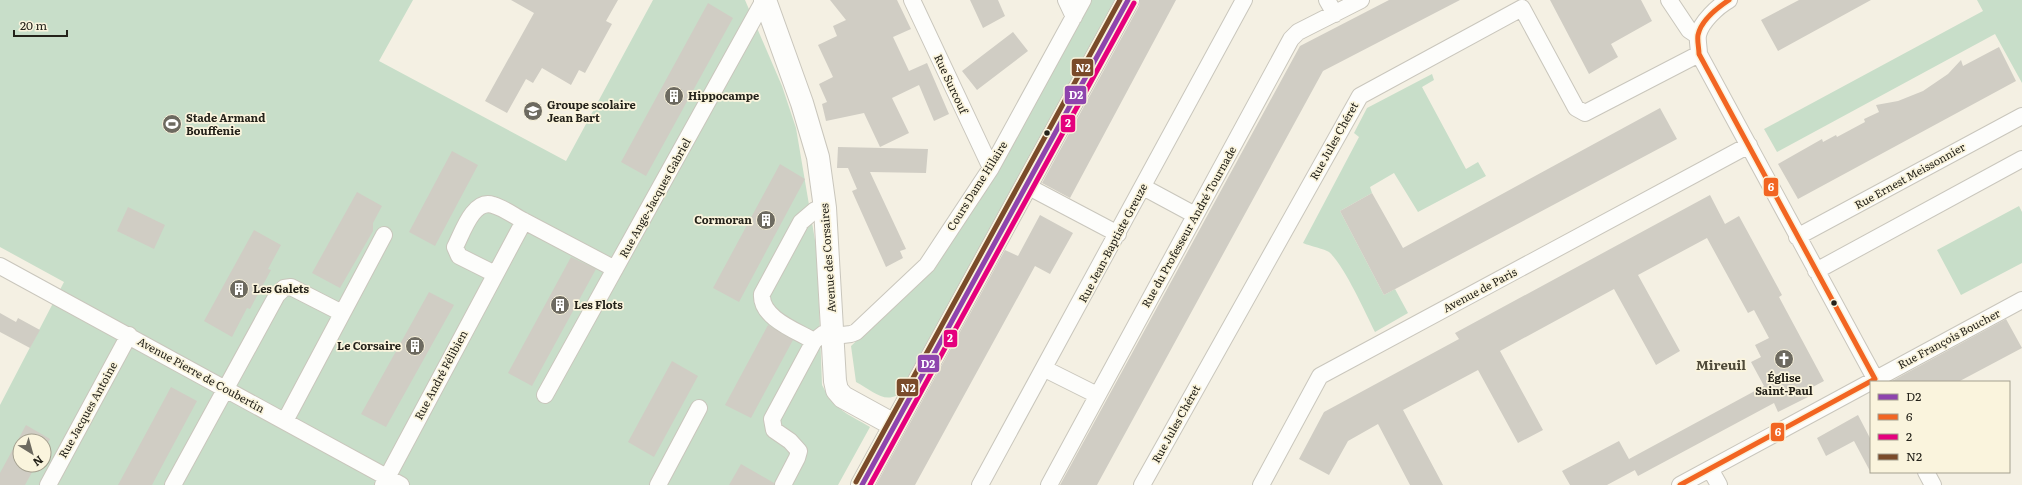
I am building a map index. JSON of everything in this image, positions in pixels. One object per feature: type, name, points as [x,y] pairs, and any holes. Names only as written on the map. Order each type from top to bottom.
[{"type":"street","name":"Avenue des Corsaires","points":[[765,0],[802,103],[818,156],[825,208],[827,336],[837,390],[843,397],[894,425]]},
{"type":"street","name":"Rue Ange-Jacques Gabriel","points":[[545,395],[765,0]]},
{"type":"street","name":"Rue Surcouf","points":[[912,0],[991,168]]},
{"type":"street","points":[[1066,0],[1074,17]]},
{"type":"street","name":"Cours Dame Hilaire","points":[[827,336],[851,334],[856,332],[920,274],[991,168],[1083,0]]},
{"type":"street","points":[[862,485],[1128,0]]},
{"type":"street","name":"Rue Jean-Baptiste Greuze","points":[[980,485],[1045,369],[1244,0]]},
{"type":"street","name":"Rue du Professeur André Tournade","points":[[1049,485],[1291,39],[1331,7],[1361,0]]},
{"type":"street","points":[[1669,0],[1689,30],[1698,36]]},
{"type":"street","points":[[1729,0],[1711,15],[1702,26],[1698,36],[1699,54],[1876,381]]},
{"type":"street","name":"Rue Jules Chéret","points":[[1142,485],[1360,96],[1520,4],[1576,108],[1585,113],[1699,54]]},
{"type":"street","name":"Rue Ernest Meissonnier","points":[[1797,237],[2022,116]]},
{"type":"street","name":"Avenue de Paris","points":[[1261,485],[1320,376],[1749,146]]},
{"type":"street","points":[[1816,271],[2022,159]]},
{"type":"street","points":[[1027,186],[1118,234]]},
{"type":"street","points":[[1143,187],[1195,215]]},
{"type":"street","points":[[495,274],[459,256],[455,248],[474,210],[481,205],[492,204],[616,269]]},
{"type":"street","points":[[783,485],[799,451],[795,445],[774,430],[772,419],[827,336],[770,315],[761,301],[762,294],[801,222],[808,214],[815,210],[825,208]]},
{"type":"street","name":"Rue André Félibien","points":[[385,481],[524,221]]},
{"type":"street","points":[[285,421],[384,236]]},
{"type":"street","name":"Avenue Pierre de Coubertin","points":[[0,266],[226,388],[285,421],[385,481],[401,485]]},
{"type":"street","points":[[173,485],[277,295],[284,288],[292,287],[342,313]]},
{"type":"street","name":"Rue François Boucher","points":[[1876,381],[2022,300]]},
{"type":"street","name":"Rue Jacques Antoine","points":[[48,485],[129,335]]},
{"type":"street","points":[[1045,369],[1098,395]]},
{"type":"street","name":"Rue François Boucher","points":[[1680,485],[1870,384]]},
{"type":"street","points":[[658,485],[699,408]]},
{"type":"street","points":[[1710,469],[1719,485]]},
{"type":"street","points":[[1927,473],[1933,485]]},
{"type":"green space","points":[[0,0],[413,0],[379,61],[566,161],[653,0],[745,0],[782,86],[796,128],[817,252],[822,385],[837,406],[870,427],[838,485],[0,485],[0,405],[64,282],[0,247]]},
{"type":"green space","points":[[1089,0],[1115,0],[905,388],[893,397],[887,398],[875,394],[856,382],[851,346],[930,272],[979,202]]},
{"type":"green space","points":[[1977,0],[2022,0],[2022,83],[1995,34],[1777,152],[1764,129],[1983,11]]},
{"type":"green space","points":[[1432,74],[1434,80],[1422,87],[1466,169],[1478,162],[1486,176],[1418,212],[1394,173],[1370,187],[1372,193],[1340,211],[1384,295],[1395,289],[1408,313],[1375,332],[1354,289],[1335,258],[1327,251],[1303,243],[1359,137],[1354,133],[1367,108]]},
{"type":"green space","points":[[2019,206],[2022,212],[2022,263],[1961,295],[1937,250]]},
{"type":"building","points":[[511,0],[618,0],[606,21],[612,24],[585,73],[579,70],[571,85],[542,68],[533,83],[526,79],[507,113],[485,101],[534,13]]},
{"type":"building","points":[[830,0],[897,0],[911,29],[893,37],[909,71],[927,63],[949,114],[934,121],[919,85],[892,98],[909,133],[880,147],[864,113],[826,121],[822,104],[827,102],[819,84],[833,77],[818,45],[837,36],[833,26],[846,20]]},
{"type":"building","points":[[970,0],[998,0],[1005,16],[983,28]]},
{"type":"building","points":[[1140,0],[1176,0],[1070,198],[1042,183],[1139,6]]},
{"type":"building","points":[[1389,0],[1460,0],[1323,71],[1097,485],[1060,485],[1300,46]]},
{"type":"building","points":[[1550,0],[1641,0],[1652,21],[1611,44],[1618,57],[1589,74]]},
{"type":"building","points":[[1799,0],[1871,0],[1778,51],[1761,20]]},
{"type":"building","name":"Hippocampe","points":[[708,3],[733,18],[646,176],[621,162]]},
{"type":"building","points":[[1013,32],[1028,51],[977,90],[962,71]]},
{"type":"building","points":[[1999,47],[2016,81],[1798,199],[1778,164],[1822,139],[1823,142],[1836,135],[1837,137],[1865,122],[1864,119],[1879,112],[1876,105],[1898,101],[1923,91],[1948,74],[1961,60],[1963,66]]},
{"type":"building","points":[[1660,108],[1677,139],[1384,295],[1340,211],[1372,193],[1403,248]]},
{"type":"building","points":[[838,147],[928,149],[926,173],[870,172],[906,249],[900,251],[903,258],[886,267],[852,191],[857,189],[848,168],[837,168]]},
{"type":"building","points":[[452,151],[478,165],[435,246],[409,232]]},
{"type":"building","name":"Cormoran","points":[[780,164],[805,179],[739,302],[713,288]]},
{"type":"building","points":[[357,192],[382,206],[373,223],[373,231],[340,288],[312,273]]},
{"type":"building","points":[[1710,195],[1725,224],[1739,216],[1782,295],[1779,297],[1824,381],[1807,390],[1810,396],[1778,412],[1774,403],[1638,476],[1629,459],[1764,386],[1751,362],[1761,357],[1755,345],[1769,338],[1754,310],[1748,313],[1707,238],[1638,275],[1680,351],[1656,365],[1614,289],[1500,351],[1543,430],[1518,443],[1478,370],[1403,410],[1443,485],[1410,485],[1378,424],[1348,441],[1329,475],[1299,459],[1324,412],[1459,339],[1455,333]]},
{"type":"building","points":[[128,207],[165,225],[154,249],[117,231]]},
{"type":"building","points":[[1040,215],[1073,233],[1050,274],[1035,266],[915,485],[876,485],[1005,250],[1018,256]]},
{"type":"building","name":"Les Galets","points":[[254,230],[281,245],[268,269],[271,270],[250,309],[247,308],[232,337],[204,321]]},
{"type":"building","name":"Les Flots","points":[[571,257],[596,269],[532,386],[508,373]]},
{"type":"building","name":"Le Corsaire","points":[[429,292],[454,305],[386,427],[361,414]]},
{"type":"building","points":[[0,313],[16,322],[18,318],[40,330],[30,348],[0,332]]},
{"type":"building","points":[[2006,319],[2022,348],[1960,381],[1892,381]]},
{"type":"building","points":[[768,325],[793,340],[751,418],[725,405]]},
{"type":"building","points":[[672,361],[698,376],[654,457],[628,442]]},
{"type":"building","points":[[171,387],[197,401],[152,485],[118,485]]},
{"type":"building","points":[[1858,415],[1870,438],[1870,471],[1854,441],[1826,456],[1817,438]]},
{"type":"building","points":[[26,425],[40,433],[22,433]]},
{"type":"building","points":[[1619,441],[1635,470],[1607,485],[1570,485],[1562,471]]},
{"type":"building","points":[[12,451],[12,473],[32,473],[25,485],[0,485],[0,473]]},
{"type":"building","points":[[741,464],[774,483],[774,485],[729,485]]},
{"type":"transit line","name":"N2","points":[[856,482],[1120,0]]},
{"type":"transit line","name":"D2","points":[[862,485],[1128,0]]},
{"type":"transit line","name":"6","points":[[1729,0],[1702,24],[1698,35],[1699,54],[1875,379]]},
{"type":"transit line","name":"2","points":[[870,485],[1134,3]]},
{"type":"transit line","name":"6","points":[[1871,381],[1875,379]]},
{"type":"transit line","name":"6","points":[[1680,485],[1870,382]]},
{"type":"place","name":"Hippocampe","points":[[674,96]]},
{"type":"place","name":"Groupe scolaire Jean Bart","points":[[533,111]]},
{"type":"place","name":"Stade Armand Bouffenie","points":[[172,124]]},
{"type":"place","name":"Cormoran","points":[[766,220]]},
{"type":"place","name":"Les Galets","points":[[239,289]]},
{"type":"place","name":"Les Flots","points":[[560,305]]},
{"type":"place","name":"Le Corsaire","points":[[415,346]]},
{"type":"place","name":"Église Saint-Paul","points":[[1784,359]]},
{"type":"district","name":"Mireuil","points":[[1721,365]]}]
